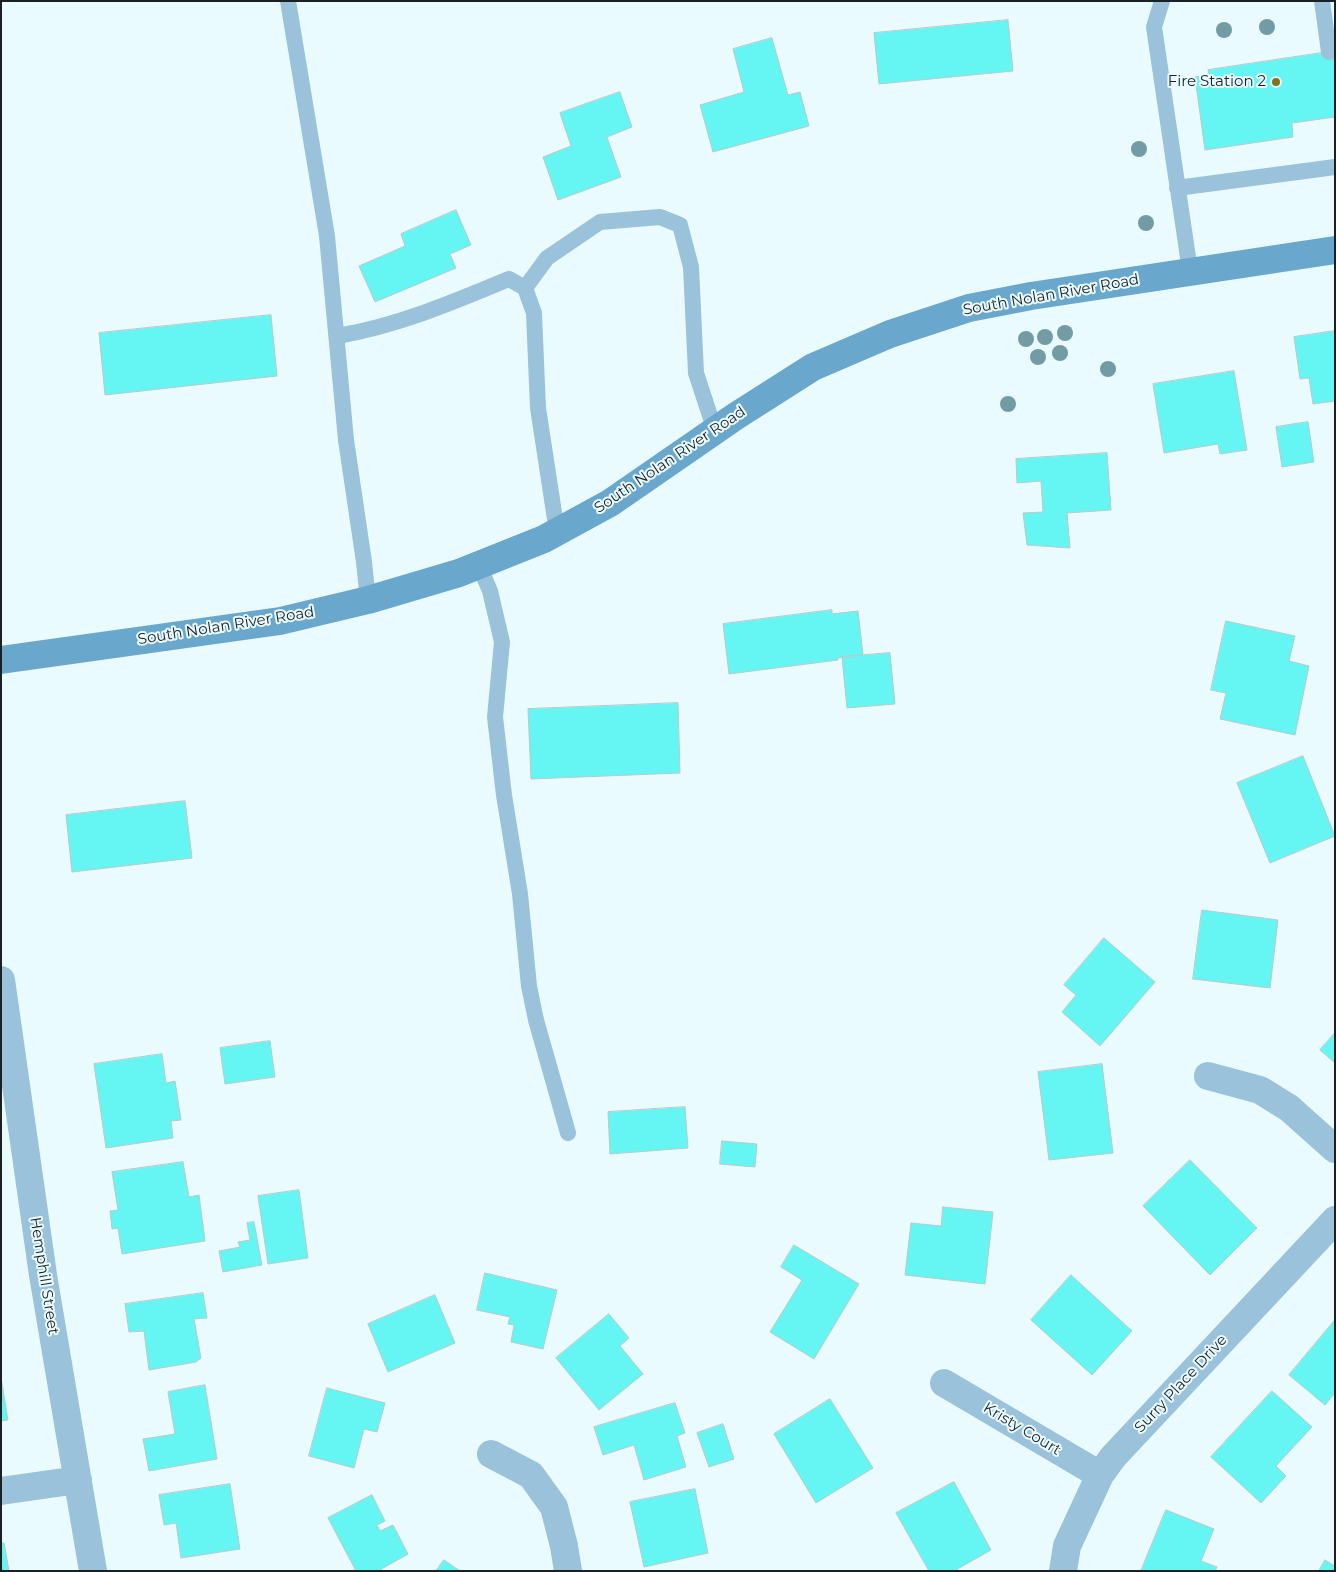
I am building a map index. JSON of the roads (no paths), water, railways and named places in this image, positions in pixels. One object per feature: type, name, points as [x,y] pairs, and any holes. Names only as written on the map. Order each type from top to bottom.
[{"type":"main road","name":"South Nolan River Road","points":[[1,660],[280,621],[368,600],[460,573],[544,539],[610,503],[744,410],[812,367],[890,334],[969,308],[1031,296],[1335,250]]},
{"type":"street","name":"Hemphill Street","points":[[1,980],[43,1275],[94,1571]]},
{"type":"street","points":[[1208,1076],[1260,1090],[1289,1108],[1335,1149]]},
{"type":"street","name":"Surry Place Drive","points":[[1063,1571],[1067,1546],[1100,1475],[1119,1450],[1335,1220]]},
{"type":"street","name":"Kristy Court","points":[[944,1382],[1100,1475]]},
{"type":"street","points":[[491,1454],[531,1475],[554,1506],[568,1571]]},
{"type":"street","points":[[1,1491],[78,1480]]},
{"type":"lane","points":[[288,1],[327,236],[346,440],[368,600]]},
{"type":"lane","points":[[1162,1],[1154,27],[1190,272]]},
{"type":"lane","points":[[1322,1],[1329,52]]},
{"type":"lane","points":[[1177,188],[1335,167]]},
{"type":"lane","points":[[526,288],[547,258],[600,222],[660,217],[680,225],[690,267],[696,373],[715,430]]},
{"type":"lane","points":[[337,336],[372,329],[457,300],[510,279],[526,288],[534,314],[538,408],[557,532]]},
{"type":"lane","points":[[479,565],[490,591],[502,642],[495,717],[504,795],[520,894],[530,986],[536,1020],[568,1133]]},
{"type":"place","name":"Fire Station 2","points":[[1276,82]]}]
